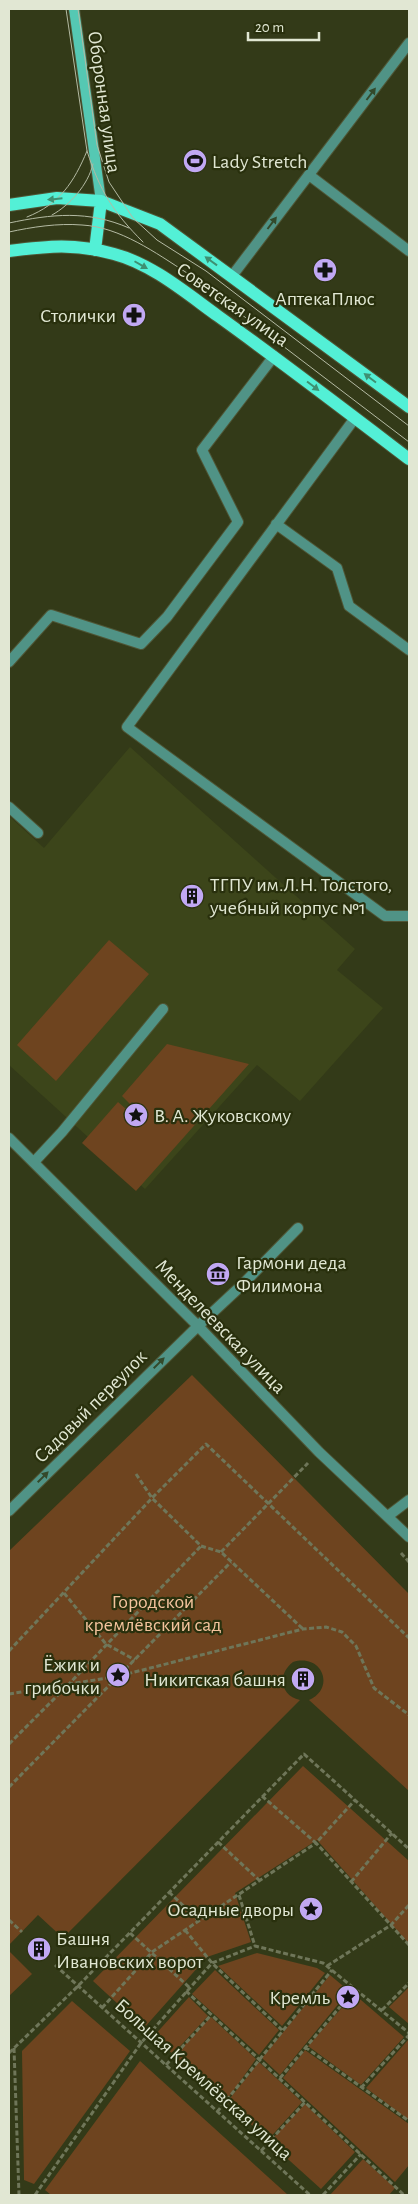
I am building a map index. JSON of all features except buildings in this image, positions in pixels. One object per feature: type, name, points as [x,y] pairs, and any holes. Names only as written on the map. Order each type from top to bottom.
[{"type":"main road","name":"Оборонная улица","points":[[74,9],[101,201]]},
{"type":"main road","name":"Советская улица","points":[[9,205],[57,198],[101,201],[160,224],[409,407]]},
{"type":"main road","points":[[95,250],[101,201]]},
{"type":"main road","name":"Советская улица","points":[[9,251],[54,245],[95,250],[132,260],[169,281],[274,356],[409,459]]},
{"type":"street","points":[[232,276],[409,43]]},
{"type":"street","points":[[309,175],[409,251]]},
{"type":"street","points":[[9,662],[51,615],[141,644],[167,617],[238,522],[202,450],[274,356]]},
{"type":"street","points":[[354,418],[127,728],[385,916],[409,916]]},
{"type":"street","points":[[276,524],[337,568],[349,606],[409,650]]},
{"type":"street","points":[[9,807],[38,833]]},
{"type":"street","points":[[34,1162],[62,1132],[163,1009]]},
{"type":"street","name":"Менделеевская улица","points":[[9,1138],[198,1326],[319,1452],[409,1537]]},
{"type":"street","name":"Садовый переулок","points":[[9,1511],[184,1338],[242,1286],[298,1228]]},
{"type":"street","points":[[388,1516],[409,1500]]},
{"type":"path","points":[[9,1651],[152,1498],[206,1444],[269,1502],[409,1638]]},
{"type":"path","points":[[221,1552],[310,1462]]},
{"type":"path","points":[[136,1474],[152,1498],[202,1546],[221,1552],[303,1629]]},
{"type":"path","points":[[9,1744],[202,1546]]},
{"type":"path","points":[[9,1787],[230,1562]]},
{"type":"path","points":[[64,1593],[106,1644],[135,1660]]},
{"type":"path","points":[[9,1694],[120,1676],[303,1629],[326,1627],[342,1632],[356,1646],[374,1688],[409,1714]]},
{"type":"path","points":[[9,2053],[78,1986],[304,1754],[409,1849]]},
{"type":"path","points":[[262,1796],[316,1844],[409,1945]]},
{"type":"path","points":[[102,2008],[152,1952],[316,1844],[355,1800]]},
{"type":"path","points":[[352,1882],[392,1833]]},
{"type":"path","points":[[218,1842],[260,1881]]},
{"type":"path","points":[[169,1892],[199,1921]]},
{"type":"path","points":[[239,1894],[255,1946]]},
{"type":"path","points":[[328,1966],[391,1925],[409,1906]]},
{"type":"path","points":[[9,1920],[22,1932]]},
{"type":"path","points":[[185,1930],[212,1963],[282,2030]]},
{"type":"path","points":[[130,1933],[190,1988]]},
{"type":"path","points":[[35,2195],[141,2043],[186,1991],[212,1963],[255,1946],[323,1963],[409,2034],[361,2088]]},
{"type":"path","name":"Большая Кремлёвская улица","points":[[55,1964],[310,2195]]},
{"type":"path","points":[[217,2112],[332,1970]]},
{"type":"path","points":[[382,2010],[409,1983]]},
{"type":"path","points":[[280,2078],[355,1988]]},
{"type":"path","points":[[186,1991],[260,2058],[404,2195]]},
{"type":"path","points":[[166,2065],[211,2015]]},
{"type":"path","points":[[14,2047],[19,2195]]},
{"type":"path","points":[[305,2047],[409,2121]]},
{"type":"path","points":[[261,2151],[305,2102]]},
{"type":"path","points":[[323,2195],[360,2154]]},
{"type":"shaded area","points":[[130,747],[355,949],[337,970],[383,1008],[300,1101],[257,1065],[145,1189],[9,1065],[9,816],[44,848]]},
{"type":"green space","points":[[109,940],[149,974],[56,1081],[17,1045]]},
{"type":"green space","points":[[167,1044],[249,1064],[136,1191],[82,1143],[118,1102],[126,1109],[123,1114],[136,1125],[146,1114],[132,1102],[130,1104],[122,1096]]},
{"type":"green space","name":"Городской кремлёвский сад","points":[[192,1375],[409,1594],[409,1791],[309,1700],[317,1695],[322,1688],[322,1673],[318,1667],[312,1662],[293,1662],[285,1672],[283,1684],[288,1694],[300,1700],[63,1938],[38,1915],[9,1945],[9,1551]]},
{"type":"green space","points":[[303,1766],[409,1861],[409,1944],[317,1840],[235,1893],[251,1942],[207,1957],[144,2028],[93,1981]]},
{"type":"green space","points":[[9,1951],[32,1974],[9,1996]]},
{"type":"green space","points":[[257,1953],[317,1968],[325,1973],[282,2026],[218,1966]]},
{"type":"green space","points":[[215,1970],[279,2030],[259,2055],[192,1994]]},
{"type":"green space","points":[[330,1975],[349,1991],[280,2075],[262,2058]]},
{"type":"green space","points":[[409,1987],[409,2024],[389,2007]]},
{"type":"green space","points":[[354,1994],[404,2037],[361,2085],[308,2046]]},
{"type":"green space","points":[[189,1997],[208,2016],[173,2054],[153,2037]]},
{"type":"green space","points":[[72,2001],[130,2051],[34,2184],[24,2180],[22,2051]]},
{"type":"green space","points":[[211,2017],[256,2059],[226,2101],[174,2056]]},
{"type":"green space","points":[[409,2041],[409,2120],[366,2088]]},
{"type":"green space","points":[[305,2050],[409,2124],[409,2165],[395,2182],[283,2078]]},
{"type":"green space","points":[[140,2061],[288,2195],[51,2195],[45,2190]]},
{"type":"green space","points":[[259,2062],[302,2102],[268,2140],[227,2102]]},
{"type":"green space","points":[[305,2104],[355,2152],[321,2189],[269,2142]]},
{"type":"green space","points":[[363,2159],[395,2188],[389,2195],[330,2195]]},
{"type":"tram line","points":[[66,9],[87,151],[97,178],[109,200],[123,221],[143,242]]},
{"type":"tram line","points":[[78,9],[97,145],[109,182],[133,218],[157,240],[206,271],[409,426]]},
{"type":"tram line","points":[[27,217],[48,206],[65,191],[77,173],[87,151]]},
{"type":"tram line","points":[[52,215],[72,200],[83,187],[93,164]]},
{"type":"tram line","points":[[9,223],[40,217],[70,215],[99,218],[129,228]]},
{"type":"tram line","points":[[9,232],[45,226],[82,225],[110,231],[137,242],[187,273],[409,442]]},
{"type":"place","name":"Lady Stretch","points":[[195,161]]},
{"type":"place","name":"АптекаПлюс","points":[[325,270]]},
{"type":"place","name":"Столички","points":[[134,315]]},
{"type":"place","name":"ТГПУ им.Л.Н. Толстого, учебный корпус №1","points":[[192,896]]},
{"type":"place","name":"В. А. Жуковскому","points":[[136,1115]]},
{"type":"place","name":"Гармони деда Филимона","points":[[218,1274]]},
{"type":"place","name":"Ёжик и грибочки","points":[[118,1675]]},
{"type":"place","name":"Никитская башня","points":[[303,1679]]},
{"type":"place","name":"Осадные дворы","points":[[311,1909]]},
{"type":"place","name":"Башня Ивановских ворот","points":[[39,1949]]},
{"type":"place","name":"Кремль","points":[[348,1997]]}]
